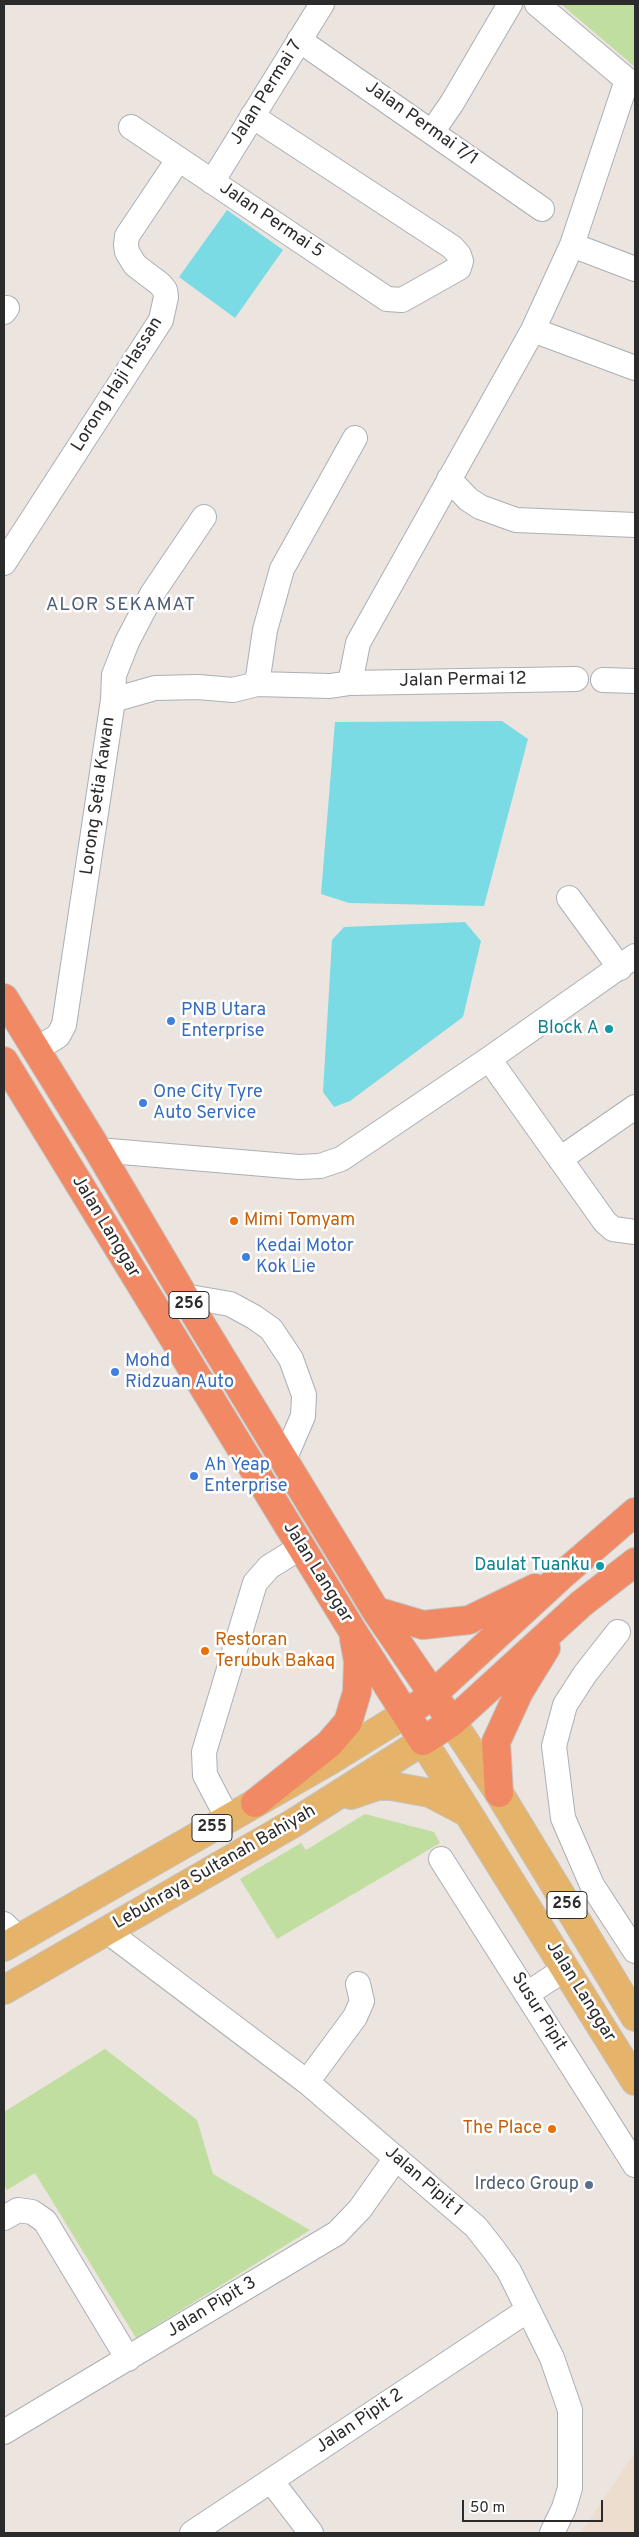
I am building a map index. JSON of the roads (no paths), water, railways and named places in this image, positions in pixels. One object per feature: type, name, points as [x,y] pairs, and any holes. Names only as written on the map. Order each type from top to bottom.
[{"type":"highway","name":"Jalan Langgar","points":[[4,998],[98,1150],[184,1296],[376,1611],[452,1722]]},
{"type":"highway","name":"Jalan Langgar","points":[[4,1061],[352,1630],[423,1741]]},
{"type":"highway","points":[[432,1695],[561,1576],[635,1512]]},
{"type":"highway","points":[[452,1722],[581,1604],[635,1562]]},
{"type":"highway","points":[[376,1611],[423,1625],[469,1620],[561,1576]]},
{"type":"highway","points":[[499,1793],[496,1742],[519,1692],[546,1648],[581,1604]]},
{"type":"highway","points":[[255,1803],[330,1744],[348,1722],[357,1692],[358,1669],[352,1630]]},
{"type":"highway","name":"255","points":[[405,1714],[432,1695]]},
{"type":"highway","name":"255","points":[[423,1741],[452,1722]]},
{"type":"main road","name":"Lebuhraya Sultanah Bahiyah","points":[[8,1936],[228,1819],[405,1714]]},
{"type":"main road","name":"Jalan Langgar","points":[[452,1722],[499,1793],[635,2017]]},
{"type":"main road","name":"Lebuhraya Sultanah Bahiyah","points":[[4,1990],[292,1824],[423,1741]]},
{"type":"main road","name":"Jalan Langgar","points":[[423,1741],[635,2081]]},
{"type":"main road","points":[[292,1824],[362,1790],[377,1786],[430,1793],[470,1814]]},
{"type":"main road","points":[[4,1971],[8,1936],[50,1945],[98,1936]]},
{"type":"street","name":"Jalan Permai 7","points":[[212,182],[322,4]]},
{"type":"street","points":[[432,132],[510,4]]},
{"type":"street","points":[[350,683],[358,642],[532,330],[572,245],[631,83],[537,4]]},
{"type":"street","name":"Jalan Permai 7/1","points":[[299,40],[542,209]]},
{"type":"street","name":"Jalan Permai 5","points":[[131,127],[386,299],[402,300],[459,268],[461,261],[459,255],[452,247],[252,116]]},
{"type":"street","name":"Lorong Haji Hassan","points":[[4,563],[161,320],[166,298],[164,290],[130,260],[127,252],[127,236],[178,160]]},
{"type":"street","points":[[572,245],[635,269]]},
{"type":"street","points":[[532,330],[635,368]]},
{"type":"street","points":[[257,684],[265,630],[282,569],[355,438]]},
{"type":"street","points":[[449,479],[468,499],[480,507],[516,520],[635,524]]},
{"type":"street","points":[[113,700],[114,675],[126,642],[152,594],[204,518]]},
{"type":"street","name":"Jalan Permai 12","points":[[257,684],[330,686],[350,683],[576,679]]},
{"type":"street","points":[[603,680],[635,681]]},
{"type":"street","name":"Lorong Setia Kawan","points":[[35,1050],[58,1036],[64,1025],[113,700],[155,688],[198,687],[233,690],[257,684]]},
{"type":"street","points":[[98,1150],[299,1167],[320,1166],[341,1159],[489,1060],[628,962],[569,898]]},
{"type":"street","points":[[489,1060],[604,1222],[613,1229],[635,1232]]},
{"type":"street","points":[[560,1158],[635,1107]]},
{"type":"street","points":[[184,1296],[230,1304],[254,1317],[271,1329],[291,1359],[304,1395],[303,1416],[284,1460]]},
{"type":"street","points":[[228,1819],[205,1775],[204,1752],[255,1583],[269,1568],[301,1547]]},
{"type":"street","points":[[618,1632],[585,1674],[565,1705],[554,1746],[563,1818],[592,1885],[635,1951]]},
{"type":"street","name":"Susur Pipit","points":[[440,1860],[635,2165]]},
{"type":"street","name":"Jalan Pipit 1","points":[[98,1936],[307,2082],[476,2226],[509,2271],[552,2358],[570,2410],[570,2488],[564,2508],[552,2533]]},
{"type":"street","points":[[527,1994],[566,1969]]},
{"type":"street","points":[[307,2082],[355,2018],[362,2001],[358,1984]]},
{"type":"street","name":"Jalan Pipit 3","points":[[4,2432],[336,2233],[360,2209],[396,2158]]},
{"type":"street","points":[[4,2218],[18,2210],[32,2212],[46,2221],[128,2359]]},
{"type":"street","name":"Jalan Pipit 2","points":[[192,2533],[272,2482],[528,2310]]},
{"type":"street","points":[[272,2482],[311,2533]]},
{"type":"water","points":[[227,210],[283,250],[235,318],[179,277]]},
{"type":"water","points":[[502,721],[528,739],[484,906],[349,903],[321,894],[335,722]]},
{"type":"water","points":[[465,922],[481,941],[463,1017],[350,1101],[334,1107],[323,1092],[332,940],[344,927]]},
{"type":"place","name":"PNB Utara Enterprise","points":[[171,1021]]},
{"type":"place","name":"Block A","points":[[609,1029]]},
{"type":"place","name":"One City Tyre Auto Service","points":[[143,1103]]},
{"type":"place","name":"Mimi Tomyam","points":[[234,1221]]},
{"type":"place","name":"Kedai Motor Kok Lie","points":[[246,1257]]},
{"type":"place","name":"Mohd Ridzuan Auto","points":[[115,1372]]},
{"type":"place","name":"Ah Yeap Enterprise","points":[[194,1476]]},
{"type":"place","name":"Daulat Tuanku","points":[[600,1566]]},
{"type":"place","name":"Restoran Terubuk Bakaq","points":[[205,1651]]},
{"type":"place","name":"The Place","points":[[552,2129]]},
{"type":"place","name":"Irdeco Group","points":[[589,2185]]},
{"type":"district","name":"ALOR SEKAMAT","points":[[121,606]]}]
